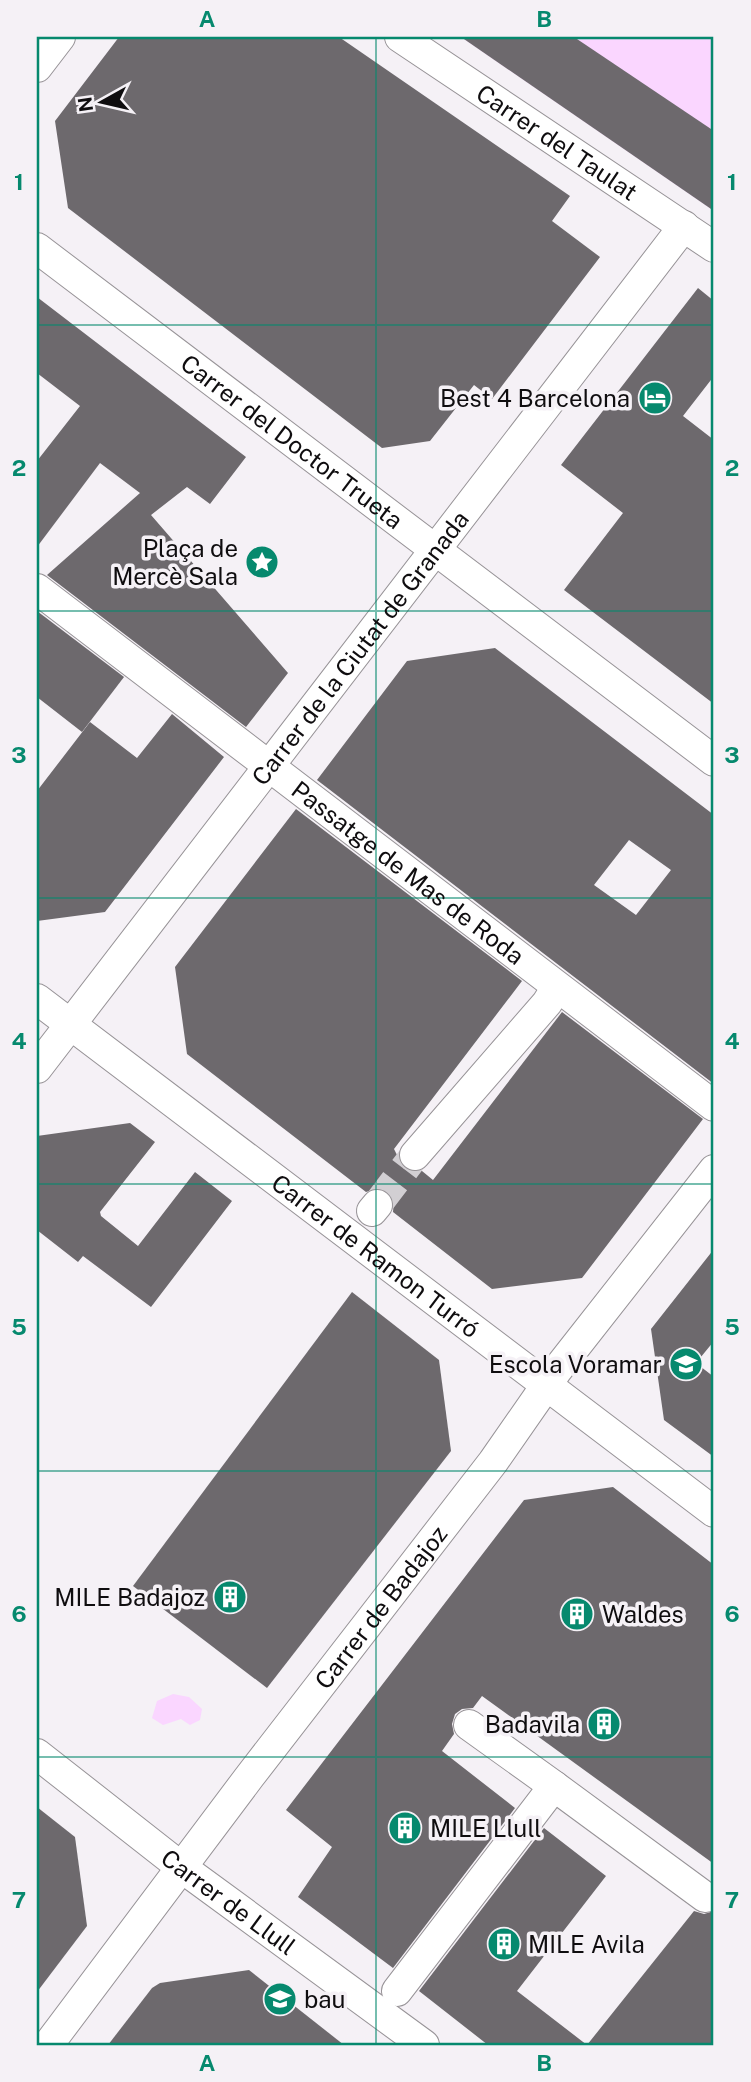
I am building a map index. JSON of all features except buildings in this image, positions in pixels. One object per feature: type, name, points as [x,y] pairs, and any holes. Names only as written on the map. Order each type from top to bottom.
[{"type":"street","points":[[37,67],[60,37]]},
{"type":"street","name":"Carrer del Taulat","points":[[400,37],[714,247]]},
{"type":"street","name":"Carrer de la Ciutat de Granada","points":[[37,1068],[684,226]]},
{"type":"street","name":"Carrer del Doctor Trueta","points":[[37,248],[714,761]]},
{"type":"street","name":"Passatge de Mas de Roda","points":[[37,589],[714,1106]]},
{"type":"street","points":[[415,1155],[547,1003],[557,987]]},
{"type":"street","name":"Carrer de Ramon Turró","points":[[37,999],[549,1384],[714,1512]]},
{"type":"street","name":"Carrer de Badajoz","points":[[48,2045],[714,1170]]},
{"type":"street","points":[[470,1725],[705,1897]]},
{"type":"street","name":"Carrer de Llull","points":[[37,1754],[181,1867],[425,2045]]},
{"type":"street","points":[[397,1991],[554,1786]]},
{"type":"shaded area","points":[[461,37],[714,37],[714,211]]},
{"type":"shaded area","points":[[173,1694],[189,1697],[202,1709],[200,1720],[190,1725],[181,1719],[163,1725],[152,1718],[157,1701]]},
{"type":"tunnel","points":[[377,1205],[415,1155]]},
{"type":"place","name":"Best 4 Barcelona","points":[[655,398]]},
{"type":"place","name":"Plaça de Mercè Sala","points":[[262,562]]},
{"type":"place","name":"Escola Voramar","points":[[686,1364]]},
{"type":"place","name":"MILE Badajoz","points":[[230,1597]]},
{"type":"place","name":"Waldes","points":[[577,1614]]},
{"type":"place","name":"Badavila","points":[[604,1724]]},
{"type":"place","name":"MILE Llull","points":[[405,1828]]},
{"type":"place","name":"MILE Avila","points":[[504,1944]]},
{"type":"place","name":"bau","points":[[280,1999]]}]
